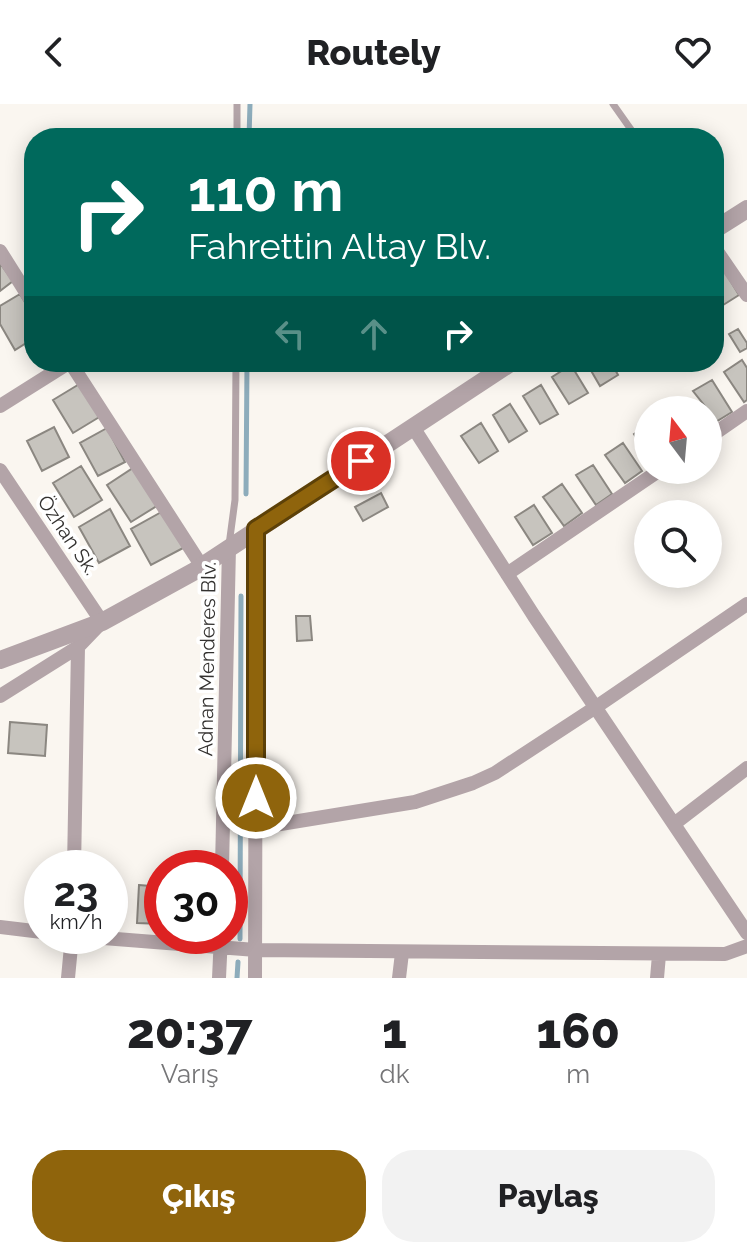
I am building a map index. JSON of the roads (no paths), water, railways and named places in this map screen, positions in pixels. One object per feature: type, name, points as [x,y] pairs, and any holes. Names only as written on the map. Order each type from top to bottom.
[{"type":"street","points":[[724,224],[747,209]]},
{"type":"street","points":[[0,251],[24,289]]},
{"type":"street","points":[[724,262],[747,295]]},
{"type":"street","points":[[0,406],[54,372]]},
{"type":"street","points":[[76,372],[201,565]]},
{"type":"street","points":[[0,660],[102,622],[201,565],[497,372]]},
{"type":"street","points":[[722,428],[747,411]]},
{"type":"street","points":[[413,427],[507,574],[747,933]]},
{"type":"street","name":"Özhan Sk.","points":[[0,470],[102,622]]},
{"type":"street","points":[[507,574],[639,484]]},
{"type":"street","points":[[255,978],[256,529]]},
{"type":"street","name":"Adnan Menderes Blv.","points":[[222,850],[229,547]]},
{"type":"street","points":[[256,828],[415,802],[451,792],[495,773],[747,604]]},
{"type":"street","points":[[0,696],[78,647],[102,622]]},
{"type":"street","points":[[74,850],[78,647]]},
{"type":"street","points":[[674,824],[747,768]]},
{"type":"street","points":[[0,927],[24,930]]},
{"type":"street","points":[[248,948],[659,955],[725,954],[747,946]]},
{"type":"street","points":[[399,978],[402,953]]},
{"type":"street","points":[[68,978],[72,954]]},
{"type":"street","points":[[219,978],[220,954]]},
{"type":"street","points":[[657,978],[659,955]]},
{"type":"lane","points":[[237,104],[237,128]]},
{"type":"lane","points":[[613,104],[630,128]]},
{"type":"lane","points":[[229,547],[235,500],[236,372]]},
{"type":"waterway","points":[[249,128],[250,104]]},
{"type":"waterway","points":[[246,494],[247,372]]},
{"type":"waterway","points":[[240,850],[241,596]]},
{"type":"waterway","points":[[237,978],[238,962]]}]
